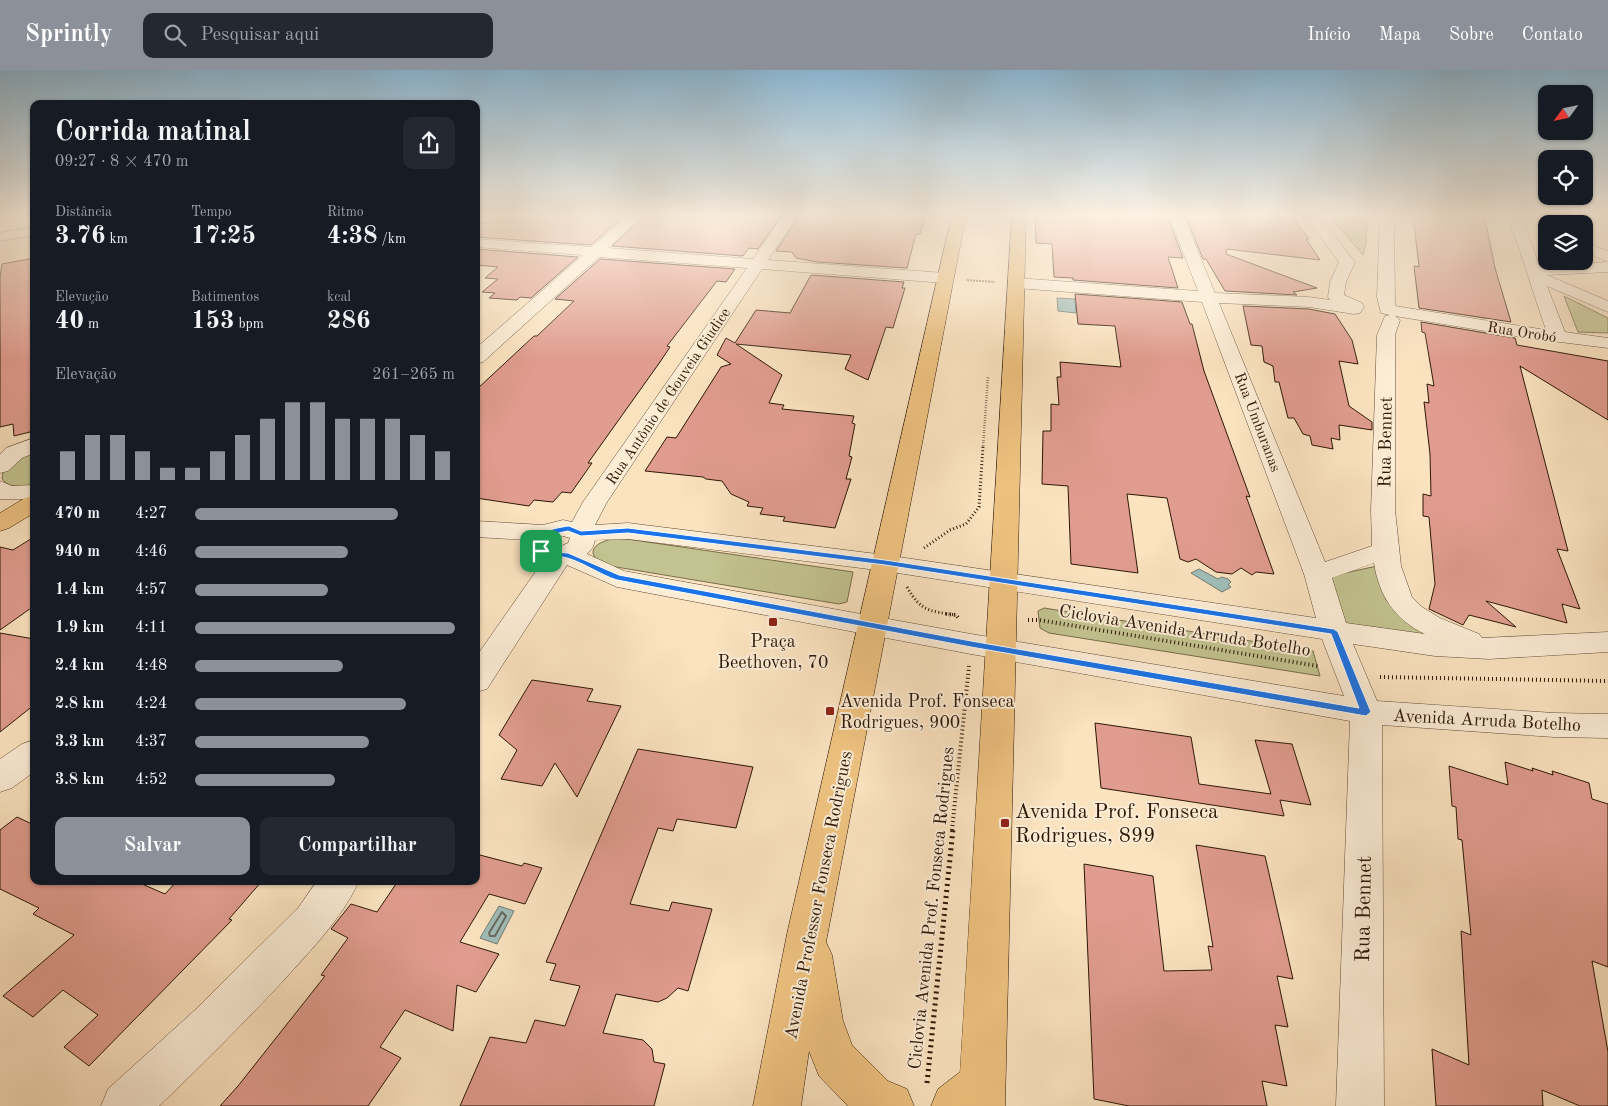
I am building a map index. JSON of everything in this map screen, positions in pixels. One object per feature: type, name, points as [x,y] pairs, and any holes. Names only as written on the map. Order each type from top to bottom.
[{"type":"main road","name":"Avenida Professor Fonseca Rodrigues","points":[[777,1106],[807,934],[948,263]]},
{"type":"main road","points":[[807,934],[821,1021],[835,1060],[872,1097],[947,1098],[992,639],[1003,581],[1017,263]]},
{"type":"main road","points":[[0,523],[30,505]]},
{"type":"street","points":[[480,354],[583,263]]},
{"type":"street","points":[[748,263],[945,278]]},
{"type":"street","name":"Rua Umburanas","points":[[1196,263],[1317,574],[1334,632],[1366,712]]},
{"type":"street","points":[[1357,263],[1338,282],[1337,299],[1344,304],[1376,313]]},
{"type":"street","points":[[1360,263],[1387,266]]},
{"type":"street","points":[[1531,263],[1558,337]]},
{"type":"street","name":"Rua Antônio de Gouveia Giudice","points":[[480,675],[543,583],[560,542],[595,502],[757,264]]},
{"type":"street","name":"Rua Bennet","points":[[1387,266],[1376,313],[1385,550],[1389,574],[1399,600],[1413,614],[1452,635],[1489,649]]},
{"type":"street","points":[[1534,274],[1608,267]]},
{"type":"street","points":[[1534,274],[1608,307]]},
{"type":"street","name":"Rua Orobó","points":[[1016,283],[1301,302],[1376,313],[1435,318],[1558,337],[1608,342]]},
{"type":"street","points":[[1301,302],[1338,292]]},
{"type":"street","points":[[2,492],[30,492]]},
{"type":"street","points":[[482,530],[560,542],[628,530],[885,563],[1435,646],[1489,649],[1608,642]]},
{"type":"street","name":"Avenida Arruda Botelho","points":[[560,542],[617,578],[872,625],[992,639],[1366,712],[1554,725],[1608,726]]},
{"type":"street","points":[[1317,574],[1385,550]]},
{"type":"street","name":"Rua Bennet","points":[[1360,1106],[1366,712]]},
{"type":"street","points":[[0,778],[30,756]]},
{"type":"street","points":[[125,1106],[211,1026],[306,928],[337,885]]},
{"type":"path","points":[[945,278],[1016,283]]},
{"type":"path","name":"Ciclovia Avenida Prof. Fonseca Rodrigues","points":[[947,1098],[992,639],[966,626],[956,616],[928,612],[914,603],[906,586],[912,567],[925,547],[950,530],[966,524],[979,507],[988,370]]},
{"type":"path","name":"Ciclovia Avenida Arruda Botelho","points":[[992,639],[1039,620],[1318,666],[1352,677],[1608,681]]},
{"type":"green space","points":[[1564,296],[1608,318],[1608,333],[1578,332]]},
{"type":"green space","points":[[30,452],[30,485],[12,486],[2,479],[3,472]]},
{"type":"green space","points":[[620,538],[853,572],[847,602],[839,604],[604,565],[593,555],[593,550],[600,543]]},
{"type":"green space","points":[[1377,566],[1386,600],[1406,617],[1453,644],[1346,625],[1322,578]]},
{"type":"green space","points":[[1044,608],[1313,651],[1320,676],[1049,633],[1040,628],[1038,611]]},
{"type":"water","points":[[1057,298],[1075,299],[1076,313],[1058,311]]},
{"type":"water","points":[[1199,569],[1218,579],[1222,577],[1228,579],[1231,582],[1228,585],[1231,587],[1222,592],[1191,573]]},
{"type":"water","points":[[499,906],[514,911],[497,944],[480,938]]},
{"type":"building","points":[[30,263],[30,432],[14,436],[13,424],[0,427],[0,277],[2,264]]},
{"type":"building","points":[[480,263],[571,263],[531,298],[520,297],[517,300],[489,298],[495,293],[482,292],[498,279],[485,278],[498,267],[480,265]]},
{"type":"building","points":[[595,263],[659,263],[735,269],[726,282],[717,281],[667,346],[670,347],[588,463],[592,463],[571,493],[562,492],[553,502],[534,500],[529,506],[480,499],[480,386],[574,301],[555,299]]},
{"type":"building","points":[[837,263],[908,263],[907,268]]},
{"type":"building","points":[[1053,263],[1170,263],[1178,288],[1073,280],[1073,278],[1054,277]]},
{"type":"building","points":[[1209,263],[1251,263],[1317,288],[1293,292],[1297,295],[1225,291]]},
{"type":"building","points":[[1419,263],[1494,263],[1511,322],[1419,308],[1414,266],[1419,267]]},
{"type":"building","points":[[811,275],[904,282],[902,288],[905,288],[893,328],[886,327],[868,380],[845,369],[851,355],[736,344],[782,375],[769,403],[784,405],[782,409],[854,416],[852,423],[855,424],[849,456],[852,457],[846,479],[851,479],[835,528],[783,521],[785,517],[760,514],[763,508],[747,506],[749,502],[731,494],[722,481],[703,477],[645,471],[667,437],[676,438],[721,367],[731,364],[717,355],[726,338],[735,343],[756,310],[790,313]]},
{"type":"building","points":[[1075,294],[1182,302],[1190,324],[1192,324],[1204,371],[1250,497],[1246,496],[1274,574],[1256,572],[1252,575],[1241,568],[1232,574],[1216,572],[1196,559],[1188,562],[1180,559],[1167,498],[1127,494],[1138,573],[1071,564],[1068,486],[1042,484],[1043,431],[1051,431],[1051,404],[1059,405],[1057,377],[1061,377],[1060,362],[1121,367],[1115,326],[1078,324]]},
{"type":"building","points":[[1243,306],[1309,309],[1335,314],[1352,340],[1358,364],[1339,361],[1349,406],[1372,422],[1372,430],[1339,425],[1340,440],[1331,438],[1333,449],[1312,445],[1310,436],[1303,434],[1294,418],[1288,418],[1279,382],[1275,382],[1273,366],[1264,362],[1262,346],[1251,345]]},
{"type":"building","points":[[1421,322],[1515,338],[1517,345],[1608,361],[1608,420],[1520,366],[1568,551],[1557,549],[1580,609],[1562,604],[1567,623],[1486,601],[1516,627],[1469,615],[1463,625],[1429,609],[1435,584],[1429,517],[1423,516],[1423,494],[1431,496],[1430,454],[1424,402],[1429,403],[1427,384],[1434,386],[1425,333],[1422,332]]},
{"type":"building","points":[[30,539],[30,609],[0,630],[0,547],[13,550]]},
{"type":"building","points":[[0,633],[30,638],[30,708],[0,732]]},
{"type":"building","points":[[532,680],[593,689],[587,701],[621,706],[577,797],[555,763],[542,786],[501,779],[517,750],[499,735]]},
{"type":"building","points":[[1095,723],[1191,737],[1199,784],[1271,794],[1255,740],[1292,744],[1311,805],[1280,800],[1284,816],[1101,788]]},
{"type":"building","points":[[638,749],[753,767],[736,828],[677,819],[673,831],[658,828],[630,904],[669,911],[672,902],[712,909],[688,991],[678,988],[667,998],[658,1002],[616,994],[603,1033],[643,1040],[652,1049],[654,1062],[665,1064],[654,1106],[460,1106],[490,1037],[526,1043],[535,1020],[565,1026],[580,986],[550,980],[556,964],[546,962]]},
{"type":"building","points":[[1505,762],[1553,775],[1552,771],[1589,783],[1592,799],[1608,804],[1608,967],[1592,961],[1608,1052],[1608,1106],[1580,1106],[1542,1090],[1543,1106],[1436,1106],[1432,1049],[1469,1065],[1461,931],[1471,935],[1462,840],[1458,839],[1456,807],[1452,806],[1449,766],[1508,785]]},
{"type":"building","points":[[17,817],[30,823],[30,885],[144,885],[165,894],[173,885],[259,885],[229,919],[232,920],[89,1066],[64,1047],[98,1015],[63,990],[33,1017],[3,996],[74,935],[33,914],[39,908],[0,889],[0,830]]},
{"type":"building","points":[[1196,845],[1265,856],[1293,979],[1277,976],[1288,1027],[1275,1025],[1287,1086],[1262,1081],[1267,1106],[1129,1106],[1094,1099],[1084,864],[1153,876],[1164,971],[1212,970],[1208,946],[1213,947]]},
{"type":"building","points":[[480,855],[522,866],[524,863],[542,868],[525,904],[489,894],[460,942],[499,954],[476,992],[457,985],[453,1031],[405,1010],[380,1047],[401,1058],[368,1106],[220,1106],[325,976],[321,975],[348,938],[331,929],[351,904],[377,912],[395,885],[480,885]]},
{"type":"place","name":"Praça Beethoven, 70","points":[[773,622]]},
{"type":"place","name":"Avenida Prof. Fonseca Rodrigues, 900","points":[[830,711]]},
{"type":"place","name":"Avenida Prof. Fonseca Rodrigues, 899","points":[[1005,823]]},
{"type":"route","points":[[563,528],[581,533],[628,530],[885,563],[1334,632],[1366,712],[971,644],[617,578],[565,554],[554,556],[541,551],[538,541],[546,533],[554,530],[563,528]]}]
